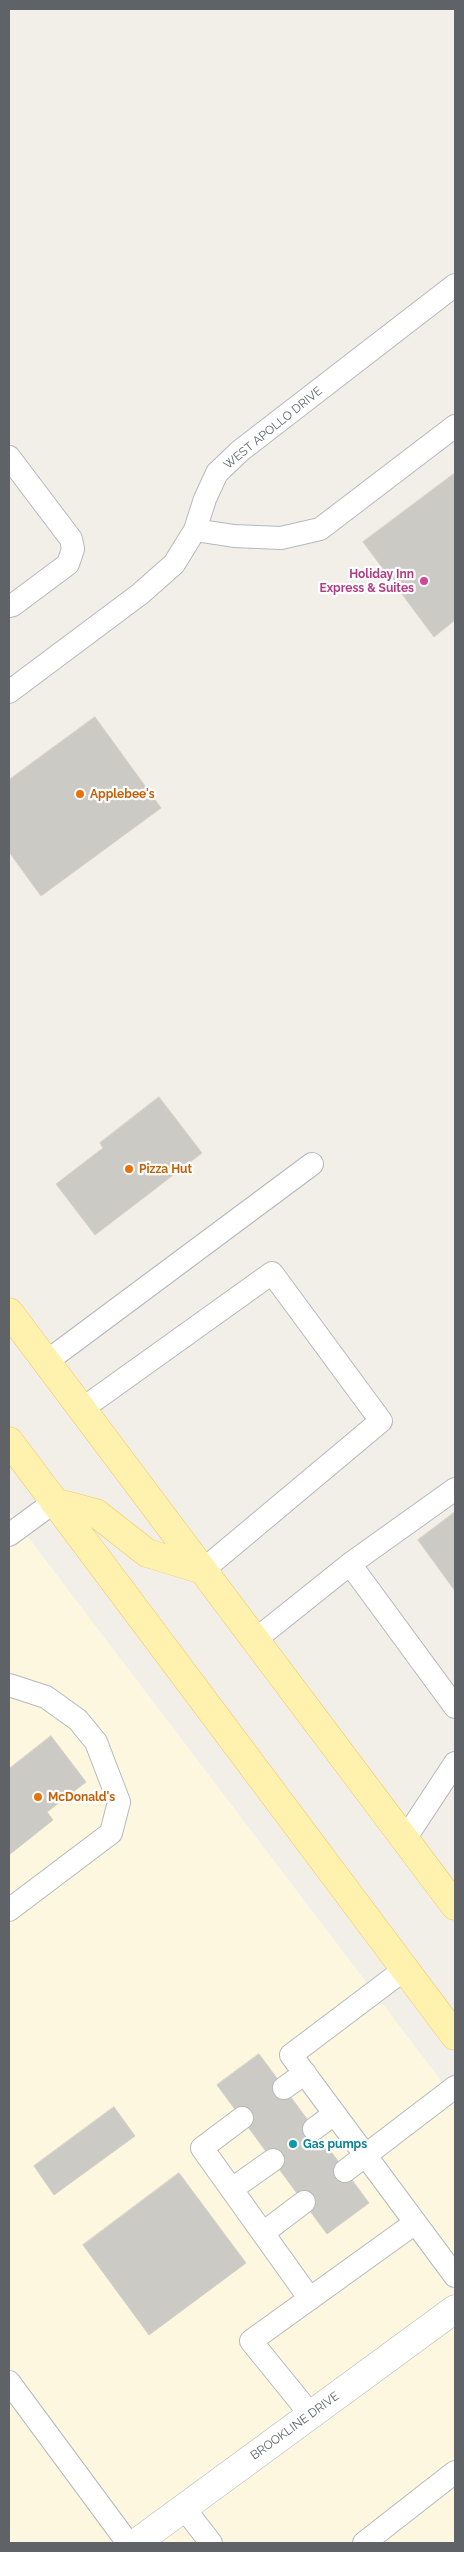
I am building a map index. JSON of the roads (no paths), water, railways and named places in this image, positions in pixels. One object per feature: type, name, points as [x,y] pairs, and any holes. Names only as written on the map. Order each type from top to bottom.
[{"type":"main road","points":[[9,1312],[455,1906]]},
{"type":"main road","points":[[9,1441],[455,2036]]},
{"type":"main road","points":[[54,1502],[96,1513],[148,1553],[203,1570]]},
{"type":"street","name":"BROOKLINE DRIVE","points":[[136,2543],[455,2309]]},
{"type":"lane","name":"WEST APOLLO DRIVE","points":[[9,692],[140,594],[174,564],[195,530],[204,499],[217,473],[240,451],[455,285]]},
{"type":"lane","points":[[195,530],[234,536],[281,538],[320,529],[455,426]]},
{"type":"lane","points":[[9,457],[71,539],[73,550],[68,564],[13,605],[9,606]]},
{"type":"lane","points":[[46,1362],[312,1164]]},
{"type":"lane","points":[[82,1409],[272,1274],[381,1421],[203,1570]]},
{"type":"lane","points":[[255,1640],[350,1564],[455,1489]]},
{"type":"lane","points":[[9,1535],[54,1502]]},
{"type":"lane","points":[[350,1564],[455,1707]]},
{"type":"lane","points":[[9,1685],[46,1697],[78,1720],[96,1742],[119,1802],[111,1833],[9,1910]]},
{"type":"lane","points":[[405,1839],[455,1763]]},
{"type":"lane","points":[[406,1969],[290,2054],[455,2276]]},
{"type":"lane","points":[[284,2088],[305,2074]]},
{"type":"lane","points":[[345,2171],[455,2087]]},
{"type":"lane","points":[[314,2129],[334,2114]]},
{"type":"lane","points":[[242,2118],[202,2148],[310,2299]]},
{"type":"lane","points":[[232,2189],[272,2160]]},
{"type":"lane","points":[[263,2232],[304,2202]]},
{"type":"lane","points":[[311,2415],[251,2341],[415,2223]]},
{"type":"lane","points":[[9,2382],[128,2543]]},
{"type":"lane","points":[[364,2543],[455,2472]]},
{"type":"lane","points":[[184,2508],[211,2543]]},
{"type":"place","name":"Holiday Inn Express & Suites","points":[[424,581]]},
{"type":"place","name":"Applebee's","points":[[80,794]]},
{"type":"place","name":"Pizza Hut","points":[[129,1169]]},
{"type":"place","name":"McDonald's","points":[[38,1797]]},
{"type":"place","name":"Gas pumps","points":[[293,2144]]}]
